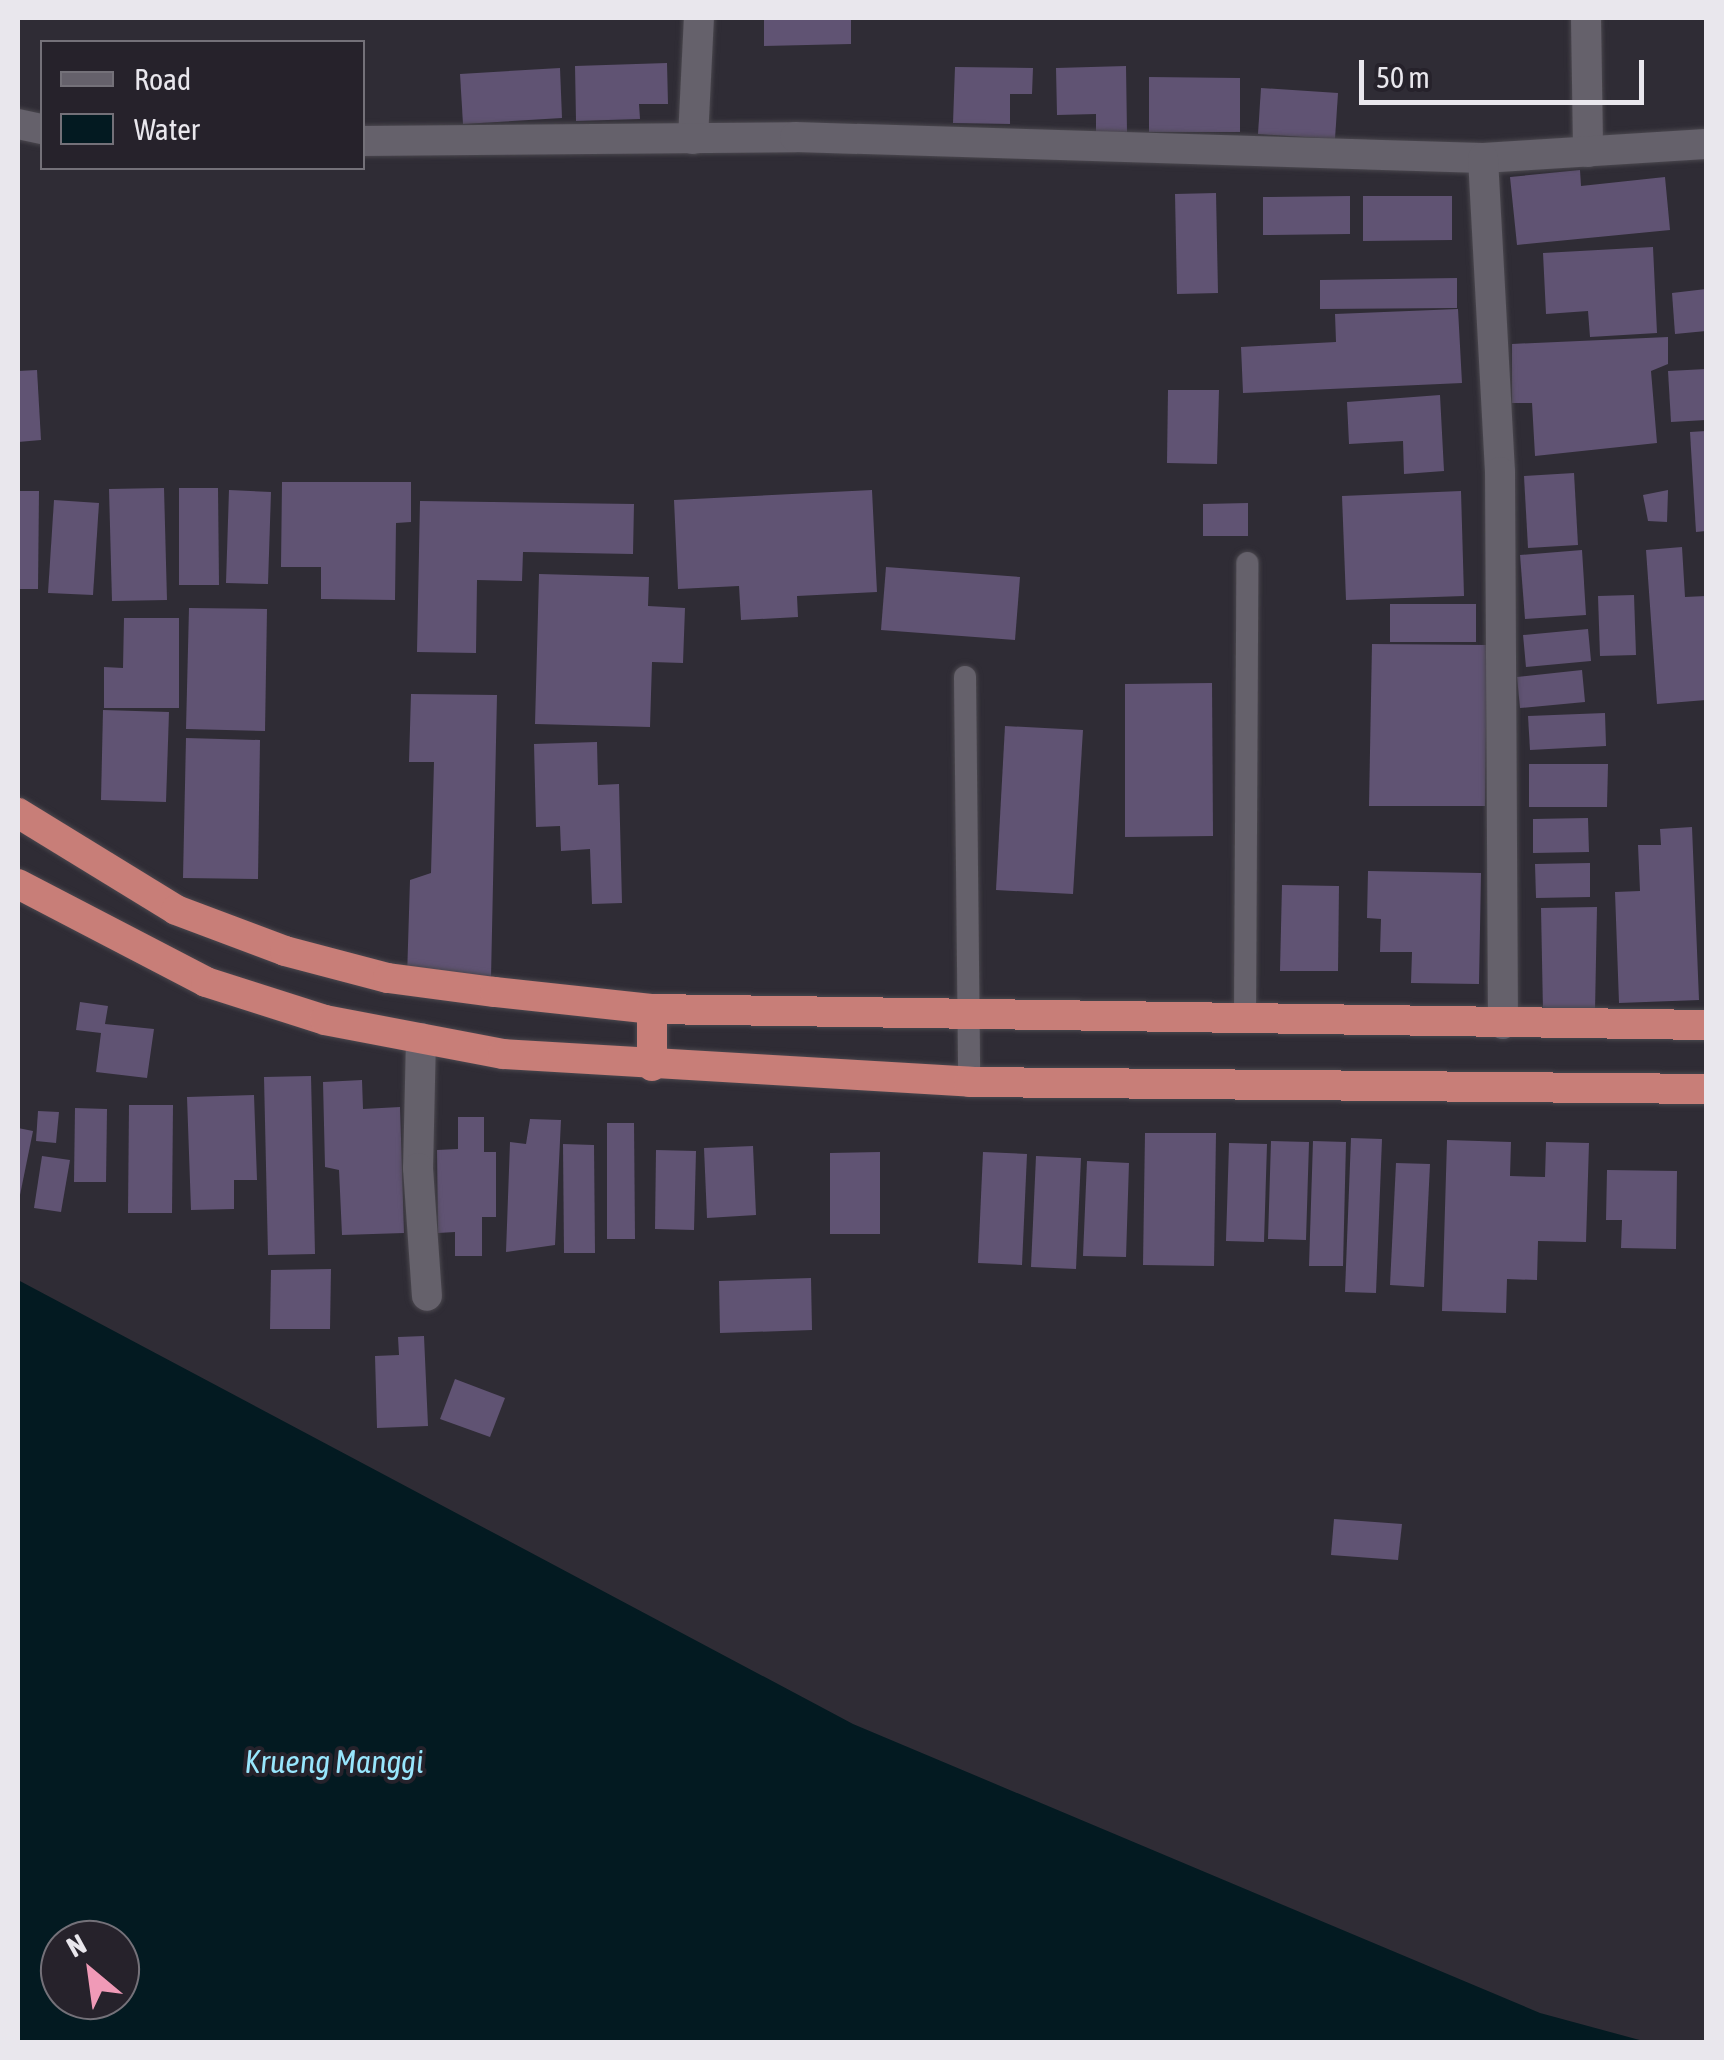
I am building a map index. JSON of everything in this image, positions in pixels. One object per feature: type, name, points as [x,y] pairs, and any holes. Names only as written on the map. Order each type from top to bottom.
[{"type":"highway","points":[[18,813],[176,910],[284,951],[388,978],[652,1009],[972,1017],[1706,1025]]},
{"type":"highway","points":[[18,884],[206,982],[325,1020],[503,1054],[652,1066],[969,1082],[1706,1090]]},
{"type":"highway","points":[[652,1009],[652,1066]]},
{"type":"street","points":[[693,139],[699,18]]},
{"type":"street","points":[[1586,18],[1588,152]]},
{"type":"street","points":[[365,140],[693,139],[1483,158],[1706,144]]},
{"type":"street","points":[[1483,158],[1500,472],[1503,1024]]},
{"type":"street","points":[[421,1038],[418,1168],[427,1296]]},
{"type":"lane","points":[[1245,1020],[1247,563]]},
{"type":"lane","points":[[966,677],[972,1017],[969,1082]]},
{"type":"water","name":"Krueng Manggi","points":[[18,1280],[853,1724],[1540,2013],[1647,2042],[18,2042]]},
{"type":"building","points":[[764,18],[851,18],[851,44],[764,46]]},
{"type":"building","points":[[667,63],[668,104],[639,104],[640,119],[576,121],[575,66]]},
{"type":"building","points":[[1126,66],[1127,132],[1096,133],[1096,114],[1057,115],[1056,68]]},
{"type":"building","points":[[955,67],[1033,68],[1032,94],[1010,94],[1010,124],[953,123]]},
{"type":"building","points":[[560,68],[562,118],[463,124],[460,74]]},
{"type":"building","points":[[1149,77],[1240,78],[1240,132],[1149,132]]},
{"type":"building","points":[[1261,88],[1338,93],[1335,139],[1258,134]]},
{"type":"building","points":[[1580,170],[1581,186],[1665,177],[1670,230],[1517,245],[1510,177]]},
{"type":"building","points":[[1216,193],[1218,293],[1177,294],[1175,194]]},
{"type":"building","points":[[1350,196],[1350,234],[1263,235],[1263,197]]},
{"type":"building","points":[[1363,196],[1452,196],[1452,240],[1363,241]]},
{"type":"building","points":[[1653,247],[1657,333],[1590,337],[1588,311],[1546,314],[1543,253]]},
{"type":"building","points":[[1457,278],[1457,308],[1320,309],[1320,280]]},
{"type":"building","points":[[1706,289],[1706,331],[1675,334],[1672,293]]},
{"type":"building","points":[[1458,309],[1462,383],[1243,393],[1241,347],[1336,342],[1335,314]]},
{"type":"building","points":[[1668,337],[1668,364],[1651,371],[1657,443],[1535,456],[1532,403],[1512,403],[1512,344]]},
{"type":"building","points":[[1706,369],[1706,420],[1671,422],[1668,371]]},
{"type":"building","points":[[37,370],[41,440],[18,442],[18,371]]},
{"type":"building","points":[[1168,390],[1219,390],[1217,464],[1167,463]]},
{"type":"building","points":[[1440,395],[1444,471],[1404,474],[1403,441],[1349,444],[1347,402]]},
{"type":"building","points":[[1706,431],[1706,531],[1696,532],[1690,432]]},
{"type":"building","points":[[1574,473],[1578,545],[1528,548],[1524,476]]},
{"type":"building","points":[[282,482],[411,482],[411,522],[396,523],[395,600],[321,599],[321,567],[281,567]]},
{"type":"building","points":[[164,488],[167,600],[112,601],[109,489]]},
{"type":"building","points":[[179,488],[218,488],[219,585],[179,585]]},
{"type":"building","points":[[229,490],[271,492],[268,584],[226,583]]},
{"type":"building","points":[[872,490],[877,592],[797,596],[798,617],[741,620],[739,586],[678,589],[674,500]]},
{"type":"building","points":[[1668,490],[1667,522],[1648,521],[1643,495]]},
{"type":"building","points":[[18,491],[39,491],[38,589],[18,589]]},
{"type":"building","points":[[1461,491],[1464,596],[1346,600],[1342,496]]},
{"type":"building","points":[[54,500],[99,503],[93,595],[48,593]]},
{"type":"building","points":[[420,501],[634,504],[633,554],[523,552],[522,581],[477,580],[476,653],[417,652]]},
{"type":"building","points":[[1248,503],[1248,536],[1203,536],[1203,504]]},
{"type":"building","points":[[1682,547],[1685,597],[1706,596],[1706,700],[1657,704],[1646,550]]},
{"type":"building","points":[[1582,550],[1586,615],[1525,619],[1520,555]]},
{"type":"building","points":[[886,567],[1020,577],[1015,640],[881,630]]},
{"type":"building","points":[[539,574],[649,577],[648,606],[685,608],[683,663],[652,662],[650,727],[535,724]]},
{"type":"building","points":[[1634,595],[1636,655],[1600,656],[1598,596]]},
{"type":"building","points":[[1390,604],[1476,604],[1476,642],[1390,642]]},
{"type":"building","points":[[189,608],[267,609],[265,731],[186,729]]},
{"type":"building","points":[[124,618],[179,618],[179,708],[104,708],[104,667],[123,668]]},
{"type":"building","points":[[1588,629],[1591,661],[1526,667],[1523,635]]},
{"type":"building","points":[[1372,644],[1487,645],[1485,806],[1369,806]]},
{"type":"building","points":[[1582,670],[1585,702],[1520,708],[1517,677]]},
{"type":"building","points":[[1212,683],[1213,836],[1125,837],[1125,684]]},
{"type":"building","points":[[411,694],[497,695],[491,978],[407,977],[410,880],[431,873],[434,762],[409,762]]},
{"type":"building","points":[[103,710],[169,712],[166,802],[101,800]]},
{"type":"building","points":[[1605,713],[1606,746],[1530,750],[1528,716]]},
{"type":"building","points":[[1005,726],[1083,730],[1073,894],[996,890]]},
{"type":"building","points":[[186,738],[260,740],[258,879],[183,878]]},
{"type":"building","points":[[597,742],[598,785],[619,784],[622,903],[592,904],[590,849],[561,851],[560,826],[536,827],[534,744]]},
{"type":"building","points":[[1529,764],[1608,764],[1607,807],[1529,807]]},
{"type":"building","points":[[1588,818],[1589,852],[1533,853],[1533,819]]},
{"type":"building","points":[[1692,827],[1699,1000],[1619,1003],[1615,892],[1640,891],[1638,845],[1661,845],[1660,829]]},
{"type":"building","points":[[1590,863],[1590,897],[1536,898],[1535,864]]},
{"type":"building","points":[[1368,871],[1481,873],[1479,984],[1411,983],[1412,952],[1380,952],[1381,919],[1367,918]]},
{"type":"building","points":[[1282,885],[1339,886],[1338,971],[1280,971]]},
{"type":"building","points":[[1597,907],[1595,1011],[1543,1012],[1541,908]]},
{"type":"building","points":[[80,1002],[108,1006],[105,1024],[154,1029],[147,1078],[96,1072],[101,1033],[76,1030]]},
{"type":"building","points":[[311,1076],[315,1254],[268,1255],[264,1077]]},
{"type":"building","points":[[362,1080],[363,1109],[400,1107],[404,1233],[342,1235],[339,1170],[325,1167],[323,1082]]},
{"type":"building","points":[[254,1095],[257,1180],[234,1180],[234,1209],[191,1210],[187,1097]]},
{"type":"building","points":[[129,1105],[173,1105],[172,1213],[128,1213]]},
{"type":"building","points":[[75,1108],[107,1109],[106,1182],[74,1182]]},
{"type":"building","points":[[38,1111],[59,1112],[56,1143],[36,1141]]},
{"type":"building","points":[[458,1117],[484,1117],[484,1152],[496,1152],[496,1217],[482,1217],[482,1256],[455,1256],[455,1232],[438,1233],[437,1150],[458,1149]]},
{"type":"building","points":[[530,1119],[561,1120],[555,1245],[506,1252],[510,1142],[526,1144]]},
{"type":"building","points":[[607,1123],[634,1123],[635,1239],[607,1239]]},
{"type":"building","points":[[18,1128],[33,1131],[19,1200],[18,1199]]},
{"type":"building","points":[[1145,1133],[1216,1133],[1214,1266],[1143,1265]]},
{"type":"building","points":[[1351,1138],[1382,1139],[1376,1293],[1345,1292]]},
{"type":"building","points":[[1447,1140],[1511,1142],[1510,1176],[1545,1177],[1546,1142],[1589,1143],[1586,1242],[1538,1241],[1537,1280],[1507,1279],[1506,1313],[1442,1311]]},
{"type":"building","points":[[1271,1141],[1309,1142],[1306,1240],[1268,1239]]},
{"type":"building","points":[[1313,1141],[1346,1142],[1343,1266],[1309,1266]]},
{"type":"building","points":[[1229,1143],[1267,1144],[1264,1242],[1226,1241]]},
{"type":"building","points":[[563,1144],[594,1145],[595,1253],[564,1253]]},
{"type":"building","points":[[753,1146],[756,1215],[707,1218],[704,1148]]},
{"type":"building","points":[[656,1150],[696,1151],[694,1230],[655,1229]]},
{"type":"building","points":[[880,1152],[880,1234],[830,1234],[830,1153]]},
{"type":"building","points":[[983,1152],[1027,1154],[1022,1265],[978,1263]]},
{"type":"building","points":[[42,1156],[70,1160],[61,1212],[34,1208]]},
{"type":"building","points":[[1036,1156],[1081,1158],[1076,1269],[1031,1267]]},
{"type":"building","points":[[1087,1161],[1129,1163],[1126,1257],[1083,1256]]},
{"type":"building","points":[[1396,1163],[1430,1164],[1424,1287],[1390,1285]]},
{"type":"building","points":[[1607,1170],[1677,1171],[1676,1249],[1621,1248],[1622,1220],[1606,1220]]},
{"type":"building","points":[[331,1269],[330,1329],[270,1329],[271,1270]]},
{"type":"building","points":[[811,1278],[812,1330],[720,1333],[719,1281]]},
{"type":"building","points":[[424,1336],[428,1426],[377,1428],[375,1356],[399,1355],[398,1337]]},
{"type":"building","points":[[455,1379],[505,1398],[490,1437],[440,1419]]},
{"type":"building","points":[[1334,1519],[1402,1524],[1398,1560],[1331,1555]]}]
